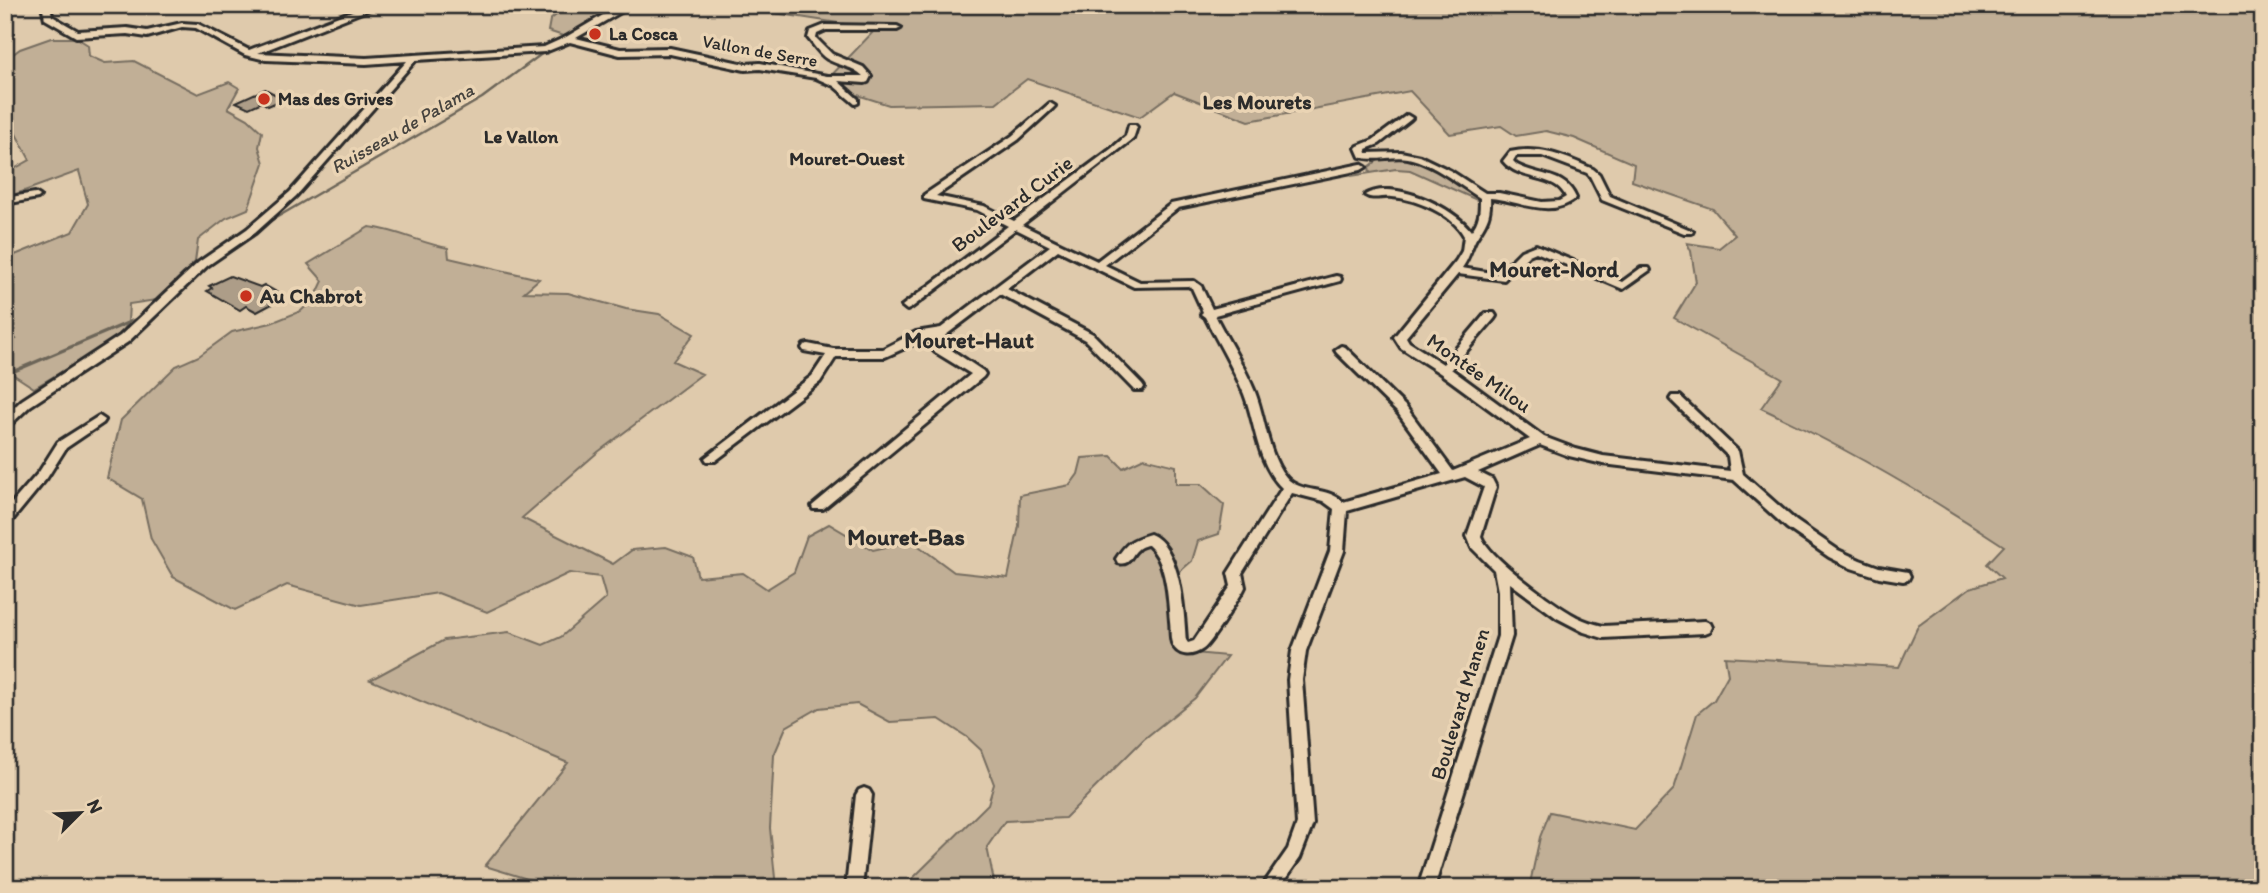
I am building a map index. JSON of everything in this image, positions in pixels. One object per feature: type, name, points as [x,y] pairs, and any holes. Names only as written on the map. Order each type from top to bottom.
[{"type":"street","points":[[46,5],[48,17],[76,34],[127,31],[147,34],[191,25],[208,30],[248,53],[266,57],[322,60],[413,59],[545,48],[569,39],[625,6]]},
{"type":"street","points":[[248,53],[376,5]]},
{"type":"street","points":[[818,76],[859,81],[867,76],[859,68],[830,57],[822,51],[812,37],[819,29],[897,28]]},
{"type":"street","name":"Vallon de Serre","points":[[569,39],[620,51],[670,51],[745,67],[760,65],[818,76],[837,84],[855,101]]},
{"type":"street","points":[[5,423],[26,402],[124,339],[203,264],[251,231],[284,202],[413,59]]},
{"type":"street","points":[[1049,106],[1015,138],[928,197],[980,208],[1138,285],[1190,283],[1196,286],[1249,392],[1278,477],[1290,487],[1327,496],[1335,500],[1341,508],[1337,551],[1299,651],[1296,680],[1305,824],[1294,853],[1269,888]]},
{"type":"street","points":[[1407,118],[1376,142],[1360,148],[1363,155],[1377,157],[1396,154],[1416,158],[1485,197],[1495,195],[1549,206],[1569,200],[1570,193],[1564,186],[1540,175],[1518,171],[1508,162],[1513,154],[1536,152],[1594,174],[1604,195],[1611,201],[1688,231]]},
{"type":"street","name":"Boulevard Curie","points":[[907,306],[1114,151],[1130,137],[1132,127]]},
{"type":"street","points":[[1099,264],[1175,206],[1361,167]]},
{"type":"street","points":[[1370,195],[1392,193],[1414,198],[1443,211],[1464,227],[1470,244],[1464,260],[1455,270]]},
{"type":"street","points":[[5,201],[35,196]]},
{"type":"street","points":[[1470,238],[1482,227],[1486,218],[1485,197]]},
{"type":"street","points":[[818,506],[979,374],[931,341],[940,331],[1058,245]]},
{"type":"street","points":[[1455,270],[1500,278],[1525,253],[1536,248],[1623,286],[1644,270]]},
{"type":"street","name":"Montée Milou","points":[[1455,270],[1400,337],[1405,345],[1540,440],[1573,453],[1632,465],[1737,476]]},
{"type":"street","points":[[1208,314],[1336,279]]},
{"type":"street","points":[[999,289],[1089,337],[1138,387]]},
{"type":"street","points":[[1444,370],[1490,316]]},
{"type":"street","points":[[808,348],[834,353],[885,353],[920,335],[940,331]]},
{"type":"street","points":[[1341,350],[1402,410],[1450,476]]},
{"type":"street","points":[[711,458],[816,379],[834,353]]},
{"type":"street","points":[[1676,399],[1734,454],[1737,476],[1776,513],[1818,544],[1884,575],[1903,576]]},
{"type":"street","points":[[5,520],[43,475],[62,445],[99,420]]},
{"type":"street","points":[[1341,508],[1466,472],[1540,440]]},
{"type":"street","points":[[1466,472],[1488,482],[1490,487],[1474,536],[1477,544],[1500,568],[1573,622],[1588,630],[1602,632],[1705,626]]},
{"type":"street","points":[[1123,559],[1137,542],[1150,539],[1159,544],[1167,560],[1179,642],[1189,650],[1199,645],[1231,600],[1238,587],[1235,573],[1290,487]]},
{"type":"street","name":"Boulevard Manen","points":[[1426,888],[1505,636],[1506,591],[1500,568]]},
{"type":"street","points":[[854,888],[864,794]]},
{"type":"shaded area","points":[[569,5],[618,5],[566,37],[548,31],[550,20]]},
{"type":"shaded area","points":[[723,5],[2263,5],[2263,888],[1529,888],[1540,837],[1550,812],[1635,830],[1674,789],[1697,714],[1714,700],[1728,675],[1725,657],[1899,667],[1918,626],[1970,588],[2002,578],[1987,564],[2004,546],[1885,472],[1761,408],[1782,378],[1674,318],[1696,282],[1687,243],[1719,248],[1735,235],[1713,209],[1632,181],[1634,164],[1574,138],[1546,131],[1516,136],[1501,126],[1450,134],[1410,91],[1249,121],[1174,92],[1140,117],[1027,79],[996,103],[889,105],[823,84],[876,29]]},
{"type":"shaded area","points":[[51,38],[77,38],[88,45],[89,56],[105,63],[134,61],[198,94],[229,82],[239,88],[228,108],[248,119],[262,132],[259,147],[264,163],[248,209],[226,218],[198,240],[195,262],[156,300],[129,304],[128,322],[120,337],[34,388],[11,373],[5,375],[5,344],[16,339],[5,331],[5,259],[72,232],[88,204],[79,171],[5,198],[5,174],[30,160],[8,119],[5,119],[5,60],[20,49]]},
{"type":"shaded area","points":[[1402,157],[1422,162],[1474,193],[1479,201],[1410,170],[1396,169],[1351,176],[1370,173],[1369,167],[1381,158]]},
{"type":"shaded area","points":[[369,227],[448,248],[449,258],[539,279],[524,292],[568,293],[626,309],[659,314],[694,334],[673,361],[702,374],[598,452],[522,518],[613,564],[632,550],[666,547],[693,557],[698,577],[743,573],[767,589],[794,572],[807,536],[829,524],[873,550],[912,541],[954,572],[1008,578],[1019,526],[1020,495],[1070,485],[1078,474],[1082,458],[1111,456],[1123,468],[1144,458],[1176,466],[1176,484],[1201,484],[1224,505],[1219,534],[1198,541],[1192,561],[1177,574],[1186,624],[1184,652],[1227,656],[1195,698],[1144,739],[1065,818],[1005,821],[987,847],[995,886],[992,888],[908,888],[906,885],[988,804],[994,784],[981,750],[967,737],[939,719],[890,722],[857,704],[819,708],[786,727],[774,755],[770,828],[776,888],[557,888],[485,866],[568,763],[370,680],[444,640],[509,632],[543,645],[561,637],[606,598],[600,577],[569,573],[487,612],[438,593],[361,605],[287,585],[235,610],[173,577],[151,539],[142,499],[107,478],[121,420],[176,366],[199,356],[232,332],[271,323],[301,311],[315,298],[323,281],[308,264]]},
{"type":"building","name":"Mas des Grives","points":[[265,89],[284,99],[268,106],[262,102],[249,108],[236,102]]},
{"type":"building","name":"Au Chabrot","points":[[230,276],[260,287],[264,285],[280,294],[268,301],[272,304],[257,312],[246,306],[240,310],[207,291],[212,288],[209,286]]},
{"type":"waterway","name":"Ruisseau de Palama","points":[[267,223],[482,98],[547,50]]},
{"type":"waterway","name":"Ruisseau de Palama","points":[[5,375],[139,318]]},
{"type":"place","name":"La Cosca","points":[[595,34]]},
{"type":"place","name":"Mas des Grives","points":[[264,99]]},
{"type":"place","name":"Au Chabrot","points":[[246,296]]},
{"type":"district","name":"Les Mourets","points":[[1257,102]]},
{"type":"district","name":"Le Vallon","points":[[521,136]]},
{"type":"district","name":"Mouret-Ouest","points":[[847,158]]},
{"type":"district","name":"Mouret-Nord","points":[[1554,269]]},
{"type":"district","name":"Mouret-Haut","points":[[969,340]]},
{"type":"district","name":"Mouret-Bas","points":[[906,537]]}]
